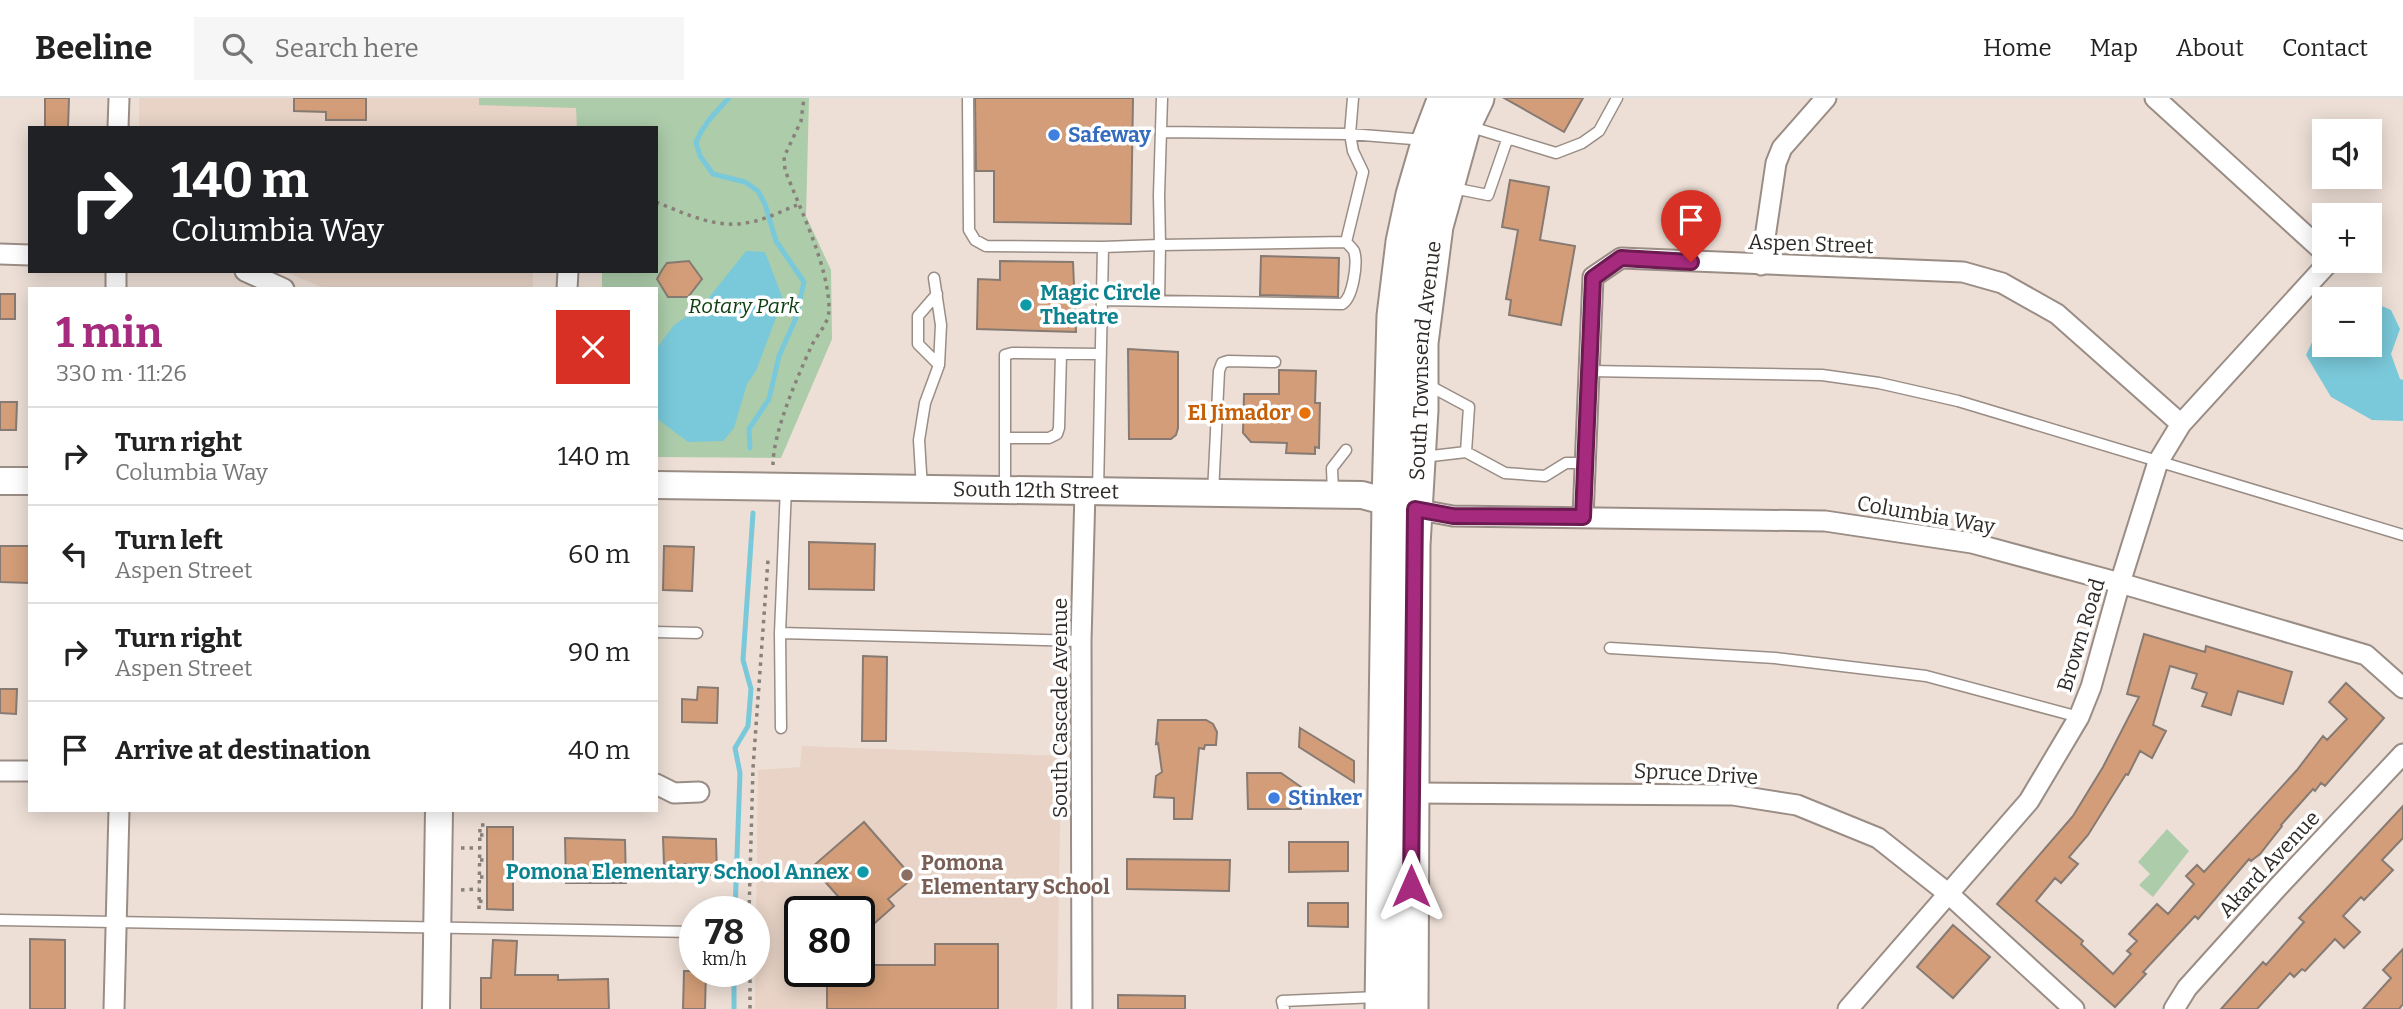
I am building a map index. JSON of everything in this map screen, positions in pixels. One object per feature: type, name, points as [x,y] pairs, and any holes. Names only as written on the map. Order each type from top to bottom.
[{"type":"highway","name":"South Townsend Avenue","points":[[1392,1005],[1412,793],[1394,316],[1403,242],[1413,195],[1445,98]]},
{"type":"highway","name":"South Townsend Avenue","points":[[1392,1005],[1402,505],[1419,458],[1421,343],[1436,226],[1445,186],[1470,112]]},
{"type":"street","points":[[118,126],[119,98]]},
{"type":"street","points":[[1761,265],[1776,163],[1782,148],[1826,98]]},
{"type":"street","points":[[2155,98],[2312,241]]},
{"type":"street","points":[[0,254],[28,255]]},
{"type":"street","name":"Aspen Street","points":[[1583,517],[1593,278],[1621,258],[1963,272],[2002,283],[2057,314],[2181,424]]},
{"type":"street","points":[[250,273],[280,287]]},
{"type":"street","name":"Brown Road","points":[[1848,1009],[1950,895],[2029,801],[2079,717],[2091,687],[2158,461],[2181,424],[2319,273]]},
{"type":"street","name":"South 12th Street","points":[[658,485],[779,479],[922,489],[1370,496],[1402,505]]},
{"type":"street","points":[[0,481],[28,481]]},
{"type":"street","name":"South Cascade Avenue","points":[[1082,1009],[1081,641],[1091,491]]},
{"type":"street","name":"Columbia Way","points":[[1402,505],[1453,516],[1825,521],[1972,543],[2366,655],[2403,688]]},
{"type":"street","name":"Akard Avenue","points":[[2174,1009],[2187,989],[2214,958],[2403,754]]},
{"type":"street","points":[[0,771],[28,771]]},
{"type":"street","points":[[658,785],[674,793],[699,792]]},
{"type":"street","name":"Spruce Drive","points":[[1412,793],[1733,795],[1797,805],[1878,838],[1950,895],[2074,1009]]},
{"type":"street","points":[[114,1009],[119,812]]},
{"type":"street","points":[[436,1009],[439,812]]},
{"type":"lane","points":[[968,98],[969,230],[975,240],[986,246],[1103,247],[1346,242],[1353,249],[1355,260],[1351,295],[1348,301],[1342,304],[1102,300]]},
{"type":"lane","points":[[1159,301],[1162,98]]},
{"type":"lane","points":[[1346,242],[1363,172],[1353,150],[1350,134],[1353,98]]},
{"type":"lane","points":[[1470,112],[1507,140],[1556,153],[1582,143],[1599,131],[1617,98]]},
{"type":"lane","points":[[1161,132],[1350,134],[1429,140]]},
{"type":"lane","points":[[1445,186],[1488,195],[1507,140]]},
{"type":"lane","points":[[1091,491],[1101,354],[1103,247]]},
{"type":"lane","points":[[922,489],[919,440],[925,404],[939,365],[941,325],[934,278]]},
{"type":"lane","points":[[937,294],[918,316],[918,344],[939,365]]},
{"type":"lane","points":[[1005,491],[1005,355],[1101,354]]},
{"type":"lane","points":[[1006,438],[1049,438],[1057,434],[1060,355]]},
{"type":"lane","points":[[1213,494],[1219,371],[1222,363],[1228,360],[1275,362]]},
{"type":"lane","points":[[1589,372],[1822,375],[1879,383],[1958,401],[2403,535]]},
{"type":"lane","points":[[1422,381],[1469,407],[1466,452]]},
{"type":"lane","points":[[1333,495],[1332,468],[1346,450]]},
{"type":"lane","points":[[1419,458],[1466,452],[1505,473],[1545,476],[1566,463],[1586,463]]},
{"type":"lane","points":[[779,479],[781,728]]},
{"type":"lane","points":[[658,632],[697,633]]},
{"type":"lane","points":[[780,634],[1081,641]]},
{"type":"lane","points":[[1610,648],[1775,658],[1926,676],[2079,717]]},
{"type":"lane","points":[[0,920],[679,932]]},
{"type":"lane","points":[[1282,1006],[1392,1005]]},
{"type":"path","points":[[779,479],[773,456],[778,433],[803,366],[829,311],[815,247],[785,170],[784,157],[801,121],[804,98]]},
{"type":"path","points":[[658,203],[716,223],[740,224],[758,221],[798,205]]},
{"type":"path","points":[[749,896],[752,768],[768,560]]},
{"type":"path","points":[[479,909],[480,825],[487,825]]},
{"type":"path","points":[[480,835],[488,835]]},
{"type":"path","points":[[461,848],[480,848]]},
{"type":"path","points":[[480,860],[487,860]]},
{"type":"path","points":[[480,877],[487,877]]},
{"type":"path","points":[[461,890],[479,889]]},
{"type":"path","points":[[480,901],[487,902]]},
{"type":"path","points":[[750,987],[750,1009]]},
{"type":"shaded area","points":[[139,98],[577,98],[577,126],[139,126]]},
{"type":"shaded area","points":[[288,273],[533,273],[533,287],[322,287]]},
{"type":"shaded area","name":"Pomona Elementary School","points":[[802,746],[1061,756],[1057,1009],[755,1009],[755,987],[770,987],[770,896],[756,896],[758,770],[800,767]]},
{"type":"green space","name":"Rotary Park","points":[[479,98],[809,98],[806,216],[831,270],[832,339],[781,458],[658,457],[658,287],[602,287],[602,273],[658,273],[658,126],[577,126],[576,108],[479,105]]},
{"type":"green space","points":[[2167,829],[2189,851],[2153,897],[2139,885],[2150,874],[2138,862]]},
{"type":"water","points":[[746,251],[765,252],[783,299],[756,371],[747,384],[734,428],[723,441],[688,442],[658,420],[658,346],[674,325],[703,305]]},
{"type":"water","points":[[2382,306],[2391,310],[2400,329],[2391,354],[2400,379],[2403,380],[2403,421],[2372,420],[2331,397],[2306,355],[2312,342],[2312,357],[2382,357]]},
{"type":"building","points":[[45,98],[69,98],[68,126],[45,126]]},
{"type":"building","points":[[294,98],[366,98],[366,120],[326,120],[326,112],[294,111]]},
{"type":"building","name":"Safeway","points":[[975,98],[1133,98],[1131,224],[994,222],[994,171],[976,171]]},
{"type":"building","points":[[1504,98],[1583,98],[1564,132]]},
{"type":"building","points":[[1510,180],[1549,187],[1540,240],[1575,246],[1561,325],[1509,315],[1511,300],[1506,299],[1518,230],[1502,227]]},
{"type":"building","points":[[1261,256],[1339,258],[1338,297],[1260,295]]},
{"type":"building","points":[[689,261],[702,279],[688,297],[668,297],[657,279],[662,270],[667,263]]},
{"type":"building","name":"Magic Circle Theatre","points":[[1000,261],[1073,262],[1076,332],[977,329],[978,279],[1000,280]]},
{"type":"building","points":[[0,294],[15,294],[15,319],[0,319]]},
{"type":"building","points":[[1128,349],[1178,352],[1178,428],[1171,439],[1129,439]]},
{"type":"building","points":[[1279,370],[1316,371],[1315,403],[1320,403],[1319,448],[1315,447],[1315,454],[1286,453],[1287,443],[1251,442],[1243,433],[1244,394],[1279,394]]},
{"type":"building","points":[[0,402],[17,402],[16,430],[0,430]]},
{"type":"building","points":[[809,542],[875,544],[874,590],[809,589]]},
{"type":"building","points":[[0,546],[28,546],[28,583],[0,582]]},
{"type":"building","points":[[664,546],[694,547],[692,591],[663,590]]},
{"type":"building","points":[[2144,634],[2205,652],[2206,646],[2292,672],[2283,704],[2238,691],[2231,715],[2202,706],[2207,693],[2192,688],[2197,674],[2170,666],[2153,725],[2166,731],[2152,758],[2140,751],[2128,775],[2126,774],[2088,835],[2069,857],[2078,864],[2061,883],[2055,878],[2036,901],[2083,941],[2081,944],[2113,974],[2131,954],[2127,951],[2137,941],[2129,934],[2157,904],[2168,914],[2194,884],[2186,876],[2197,865],[2204,872],[2297,770],[2323,736],[2327,740],[2347,719],[2329,702],[2346,683],[2384,718],[2325,786],[2321,783],[2315,791],[2313,789],[2260,854],[2251,861],[2249,859],[2198,919],[2195,916],[2143,972],[2146,974],[2115,1007],[1997,904],[2073,816],[2103,767],[2139,697],[2127,694]]},
{"type":"building","points":[[863,656],[887,657],[886,741],[862,741]]},
{"type":"building","points":[[698,687],[718,688],[717,723],[682,722],[682,699],[697,700]]},
{"type":"building","points":[[0,689],[17,689],[16,714],[0,713]]},
{"type":"building","points":[[1158,720],[1206,720],[1213,724],[1217,732],[1216,745],[1199,748],[1192,819],[1174,819],[1174,798],[1154,797],[1156,776],[1162,772],[1158,743],[1156,744]]},
{"type":"building","points":[[1300,728],[1354,761],[1354,782],[1299,747]]},
{"type":"building","name":"Stinker","points":[[1247,773],[1281,773],[1301,787],[1301,809],[1248,809]]},
{"type":"building","points":[[2403,806],[2403,838],[2382,860],[2393,870],[2364,900],[2361,897],[2343,916],[2360,932],[2344,948],[2335,939],[2305,971],[2302,969],[2294,977],[2290,973],[2257,1009],[2221,1009],[2263,962],[2266,965],[2304,922],[2299,918]]},
{"type":"building","name":"Pomona Elementary School Annex","points":[[864,822],[913,878],[888,899],[894,906],[875,923],[875,896],[838,896],[812,867]]},
{"type":"building","points":[[487,827],[513,827],[513,910],[487,909]]},
{"type":"building","points":[[663,837],[716,839],[717,875],[694,875],[692,864],[664,865]]},
{"type":"building","points":[[565,838],[625,840],[626,883],[566,883]]},
{"type":"building","points":[[1289,842],[1348,842],[1348,871],[1289,872]]},
{"type":"building","points":[[1127,859],[1230,860],[1229,891],[1127,889]]},
{"type":"building","points":[[1308,903],[1348,903],[1348,927],[1308,926]]},
{"type":"building","points":[[1953,925],[1990,957],[1953,998],[1917,967]]},
{"type":"building","points":[[30,939],[65,940],[65,1009],[30,1009]]},
{"type":"building","points":[[493,940],[517,941],[515,975],[558,975],[558,980],[608,979],[609,1009],[481,1009],[481,978],[491,978]]},
{"type":"building","name":"Pomona Elementary School","points":[[935,944],[998,944],[998,1009],[827,1009],[827,987],[875,987],[875,965],[935,965]]},
{"type":"building","points":[[2403,949],[2403,1004],[2399,1009],[2363,1009],[2391,978],[2383,970]]},
{"type":"building","points":[[684,987],[706,987],[705,1009],[683,1009]]},
{"type":"building","points":[[1118,995],[1185,996],[1185,1009],[1118,1009]]},
{"type":"waterway","points":[[729,98],[710,118],[699,135],[696,142],[700,156],[713,174],[745,182],[758,191],[765,204],[776,241],[804,282],[796,318],[779,356],[769,399],[749,429],[750,448]]},
{"type":"waterway","points":[[736,896],[740,773],[735,748],[748,726],[751,689],[743,660],[753,513]]},
{"type":"waterway","points":[[734,987],[734,1009]]},
{"type":"place","name":"Safeway","points":[[1054,135]]},
{"type":"place","name":"Magic Circle Theatre","points":[[1026,305]]},
{"type":"place","name":"El Jimador","points":[[1305,413]]},
{"type":"place","name":"Stinker","points":[[1274,798]]},
{"type":"place","name":"Pomona Elementary School Annex","points":[[863,872]]},
{"type":"place","name":"Pomona Elementary School","points":[[907,875]]},
{"type":"route","points":[[1411,886],[1415,509],[1453,516],[1583,517],[1593,278],[1621,258],[1691,262]]}]
